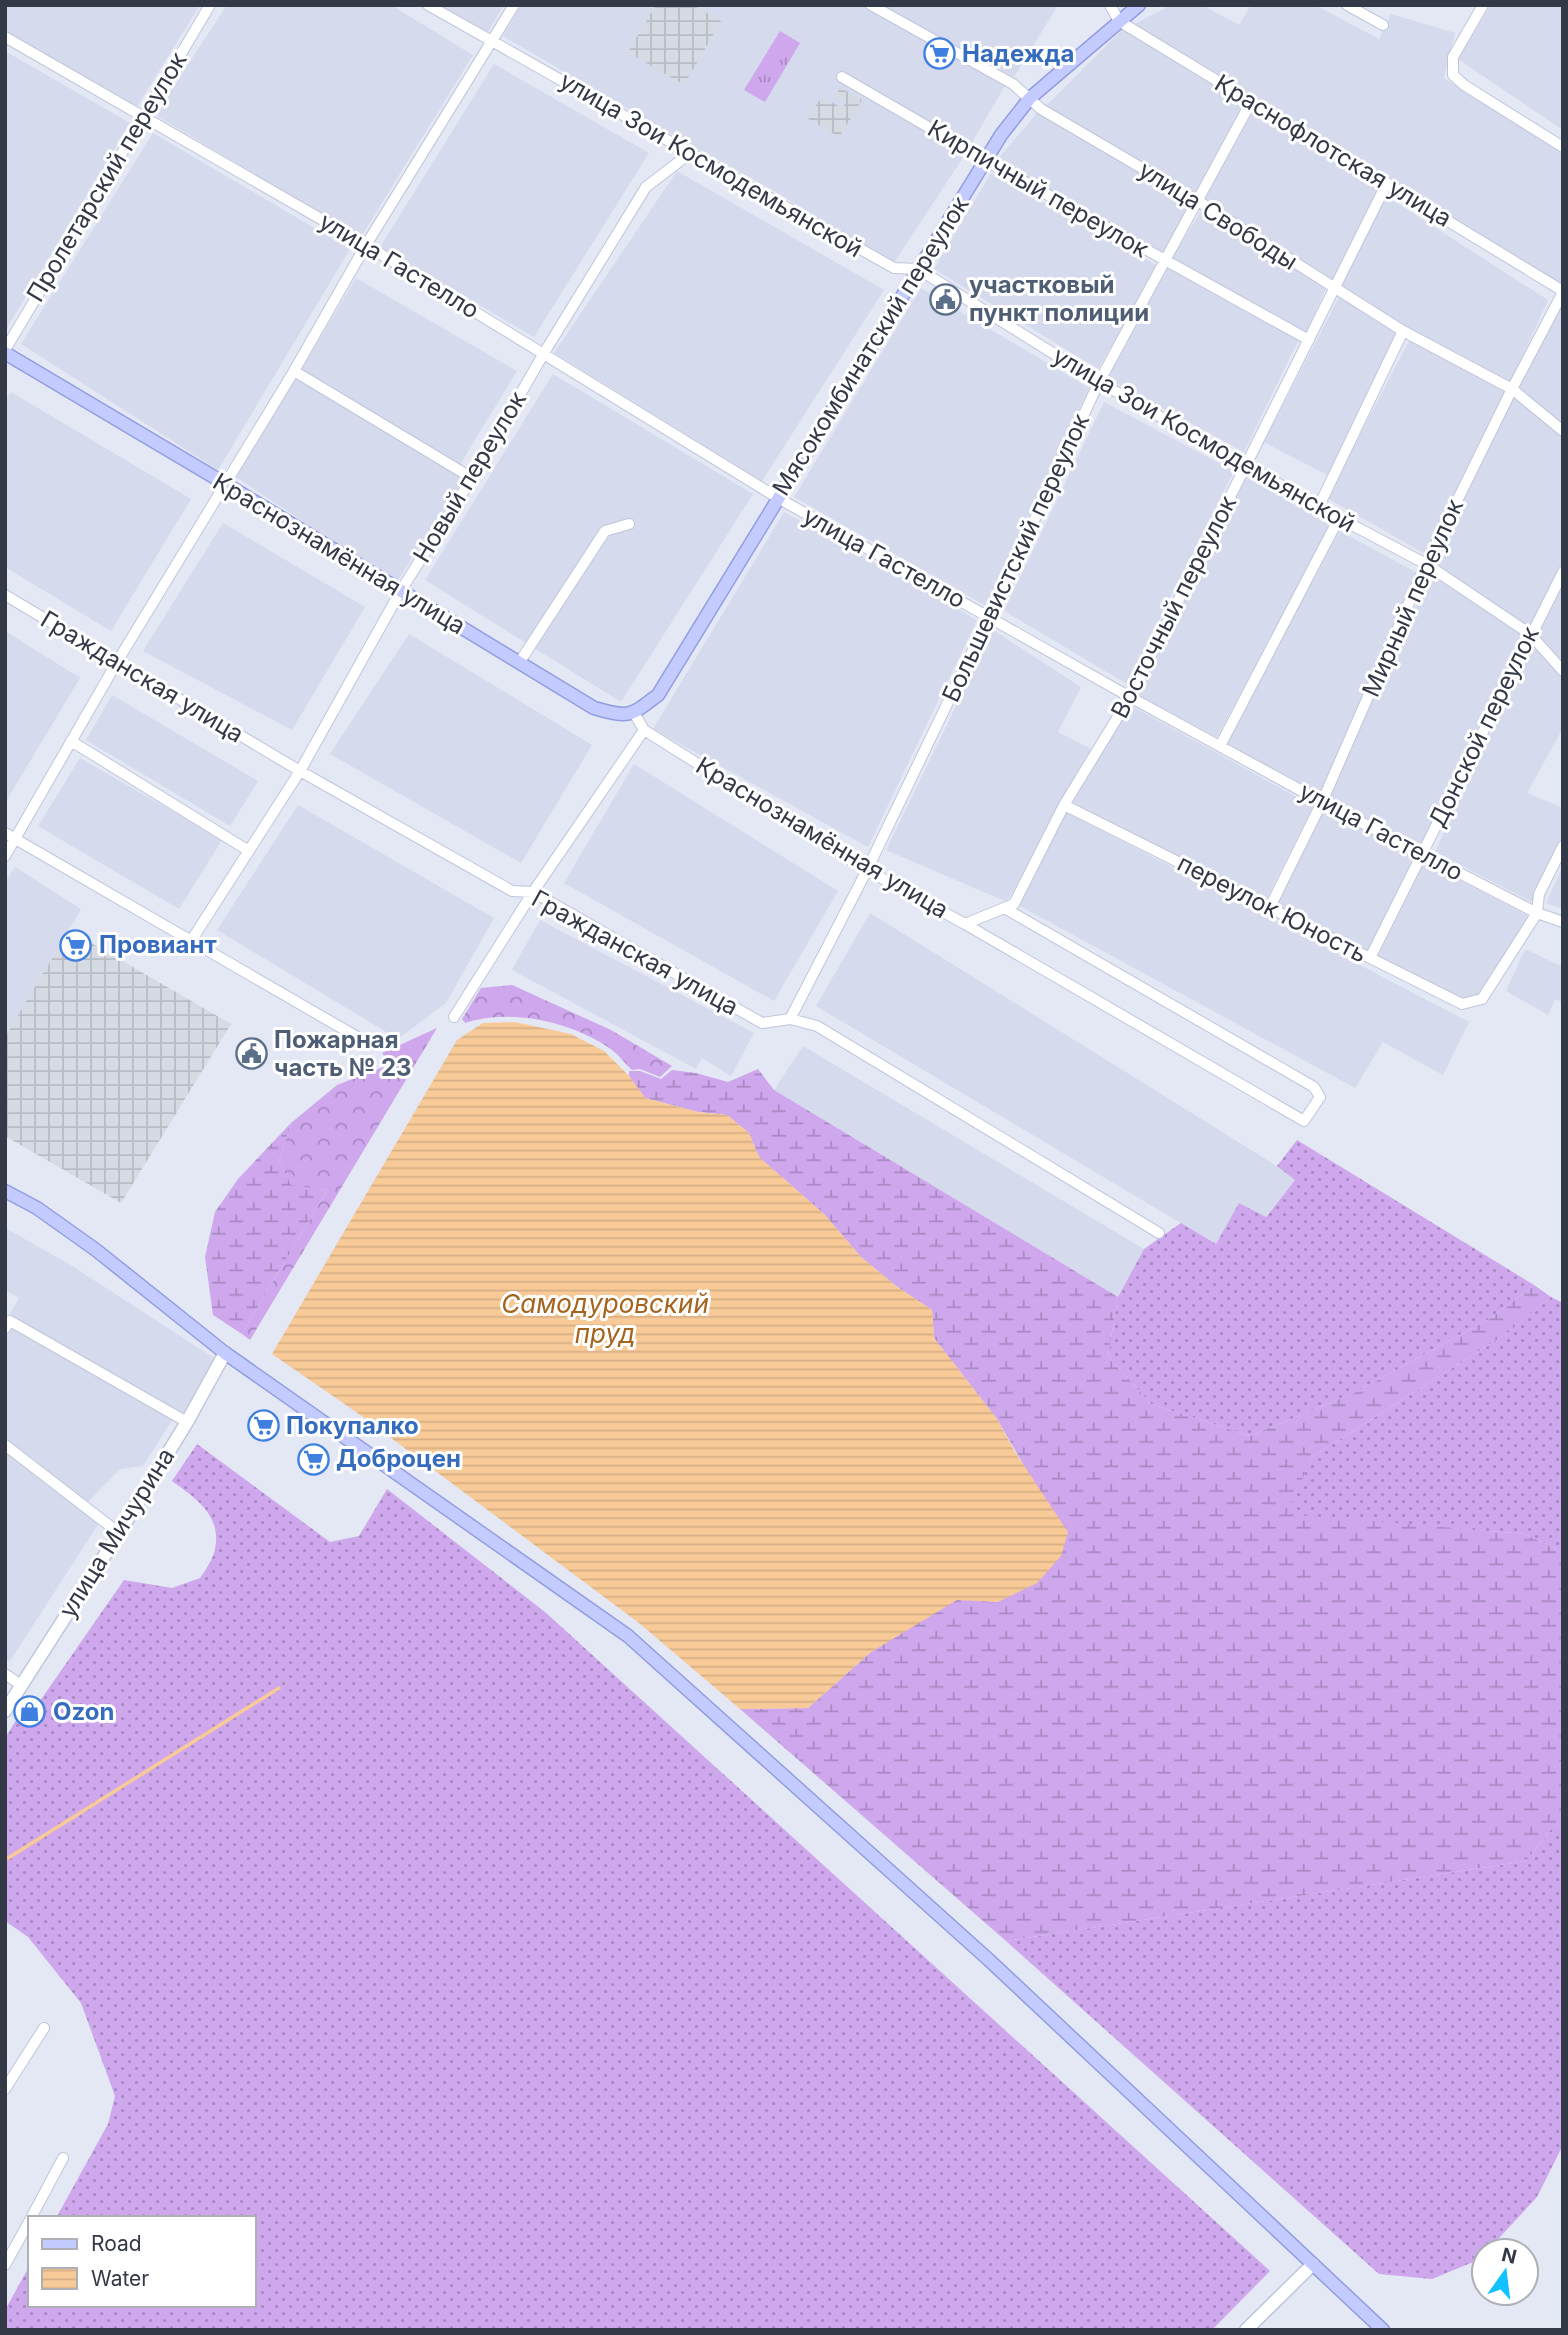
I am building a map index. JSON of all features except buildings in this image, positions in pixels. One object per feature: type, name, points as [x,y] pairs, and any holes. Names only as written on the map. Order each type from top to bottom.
[{"type":"main road","name":"Мясокомбинатский переулок","points":[[634,713],[658,695],[1014,116],[1031,98],[1139,5]]},
{"type":"main road","name":"Краснознамённая улица","points":[[5,351],[594,708],[621,716],[634,713]]},
{"type":"main road","points":[[5,1191],[37,1208],[96,1250],[225,1353],[582,1601],[628,1636],[989,1960],[1383,2330]]},
{"type":"street","name":"Пролетарский переулок","points":[[5,351],[210,5]]},
{"type":"street","name":"улица Зои Космодемьянской","points":[[428,5],[894,268],[918,269],[1099,382],[1339,518],[1426,564],[1530,634],[1563,671]]},
{"type":"street","points":[[5,856],[117,662],[294,371],[366,245],[514,5]]},
{"type":"street","name":"улица Свободы","points":[[871,5],[1013,83],[1041,109],[1198,201],[1403,331],[1512,389],[1563,431]]},
{"type":"street","name":"Краснофлотская улица","points":[[1110,5],[1119,21],[1563,292]]},
{"type":"street","points":[[1347,5],[1383,25]]},
{"type":"street","points":[[1483,5],[1453,57],[1453,75],[1464,85],[1563,147]]},
{"type":"street","name":"улица Гастелло","points":[[5,37],[366,245],[778,498],[1322,802],[1537,913],[1563,922]]},
{"type":"street","name":"Кирпичный переулок","points":[[842,77],[985,160],[1309,340]]},
{"type":"street","name":"Большевистский переулок","points":[[790,1019],[867,870],[1099,382],[1251,102]]},
{"type":"street","name":"Новый переулок","points":[[191,941],[299,771],[400,592],[472,478],[544,353],[646,187],[689,154]]},
{"type":"street","name":"Восточный переулок","points":[[1006,909],[1014,904],[1064,805],[1130,697],[1387,183]]},
{"type":"street","name":"Мирный переулок","points":[[1270,907],[1322,802],[1426,564],[1563,292]]},
{"type":"street","points":[[1319,506],[1403,331]]},
{"type":"street","points":[[294,371],[472,478]]},
{"type":"street","points":[[1220,746],[1339,518]]},
{"type":"street","points":[[519,663],[606,531],[629,524]]},
{"type":"street","name":"Донской переулок","points":[[1370,958],[1563,572]]},
{"type":"street","name":"Гражданская улица","points":[[5,595],[299,771],[512,891],[533,892],[762,1023],[790,1019],[817,1026],[1159,1233]]},
{"type":"street","name":"Краснознамённая улица","points":[[634,713],[644,730],[867,870],[965,924],[1304,1122],[1318,1103],[1320,1097],[1314,1087],[1006,909]]},
{"type":"street","points":[[454,1017],[533,892],[644,730]]},
{"type":"street","points":[[71,741],[248,851]]},
{"type":"street","name":"переулок Юность","points":[[1064,805],[1462,1004],[1482,999],[1537,913]]},
{"type":"street","points":[[5,833],[371,1045]]},
{"type":"street","points":[[1537,913],[1539,894],[1563,845]]},
{"type":"street","points":[[965,924],[1006,909]]},
{"type":"street","points":[[8,1324],[187,1422]]},
{"type":"street","name":"улица Мичурина","points":[[5,1711],[119,1533],[187,1422],[225,1353]]},
{"type":"street","points":[[5,1445],[119,1533]]},
{"type":"street","points":[[5,1674],[21,1685]]},
{"type":"street","points":[[5,2090],[44,2028]]},
{"type":"street","points":[[32,2216],[63,2158]]},
{"type":"street","points":[[6,2261],[28,2222]]},
{"type":"street","points":[[1246,2330],[1314,2264]]},
{"type":"shaded area","points":[[5,5],[200,5],[135,110],[5,31]]},
{"type":"shaded area","points":[[227,5],[391,5],[473,55],[361,237],[155,115]]},
{"type":"shaded area","points":[[436,5],[504,5],[487,33]]},
{"type":"shaded area","points":[[521,5],[656,5],[629,52],[721,22],[693,5],[863,5],[937,48],[932,56],[940,61],[946,52],[1006,84],[964,156],[893,264],[771,189],[503,36]]},
{"type":"shaded area","points":[[656,5],[693,5],[721,21],[684,85],[628,52]]},
{"type":"shaded area","points":[[882,5],[1058,5],[1014,77]]},
{"type":"shaded area","points":[[1171,5],[1202,5],[1239,25],[1251,5],[1315,5],[1379,39],[1391,14],[1455,33],[1444,78],[1563,153],[1562,286],[1366,163],[1135,24]]},
{"type":"shaded area","points":[[1491,5],[1563,7],[1563,130],[1458,59]]},
{"type":"shaded area","points":[[1123,29],[1244,104],[1197,196],[1044,108]]},
{"type":"shaded area","points":[[5,51],[130,123],[5,331]]},
{"type":"shaded area","points":[[494,64],[649,153],[534,337],[380,247]]},
{"type":"shaded area","points":[[840,87],[862,100],[839,137],[807,118],[822,97],[842,108],[846,103],[836,96]]},
{"type":"shaded area","points":[[1039,111],[1193,201],[1164,256],[997,160]]},
{"type":"shaded area","points":[[1250,112],[1381,189],[1332,283],[1204,200]]},
{"type":"shaded area","points":[[153,133],[350,249],[218,470],[21,344]]},
{"type":"shaded area","points":[[677,171],[884,290],[762,481],[554,353]]},
{"type":"shaded area","points":[[991,173],[1158,266],[1098,369],[934,269]]},
{"type":"shaded area","points":[[1386,196],[1548,300],[1509,385],[1337,289]]},
{"type":"shaded area","points":[[1203,208],[1327,286],[1305,335],[1172,258]]},
{"type":"shaded area","points":[[1168,268],[1299,339],[1244,452],[1106,378]]},
{"type":"shaded area","points":[[356,278],[517,371],[459,466],[299,374]]},
{"type":"shaded area","points":[[921,288],[1089,388],[986,606],[794,497]]},
{"type":"shaded area","points":[[1341,293],[1400,332],[1329,476],[1264,442]]},
{"type":"shaded area","points":[[1561,304],[1563,305],[1563,423],[1518,387]]},
{"type":"shaded area","points":[[1412,335],[1508,391],[1427,555],[1327,498]]},
{"type":"shaded area","points":[[553,374],[753,494],[621,702],[425,580]]},
{"type":"shaded area","points":[[296,379],[465,477],[396,583],[236,477]]},
{"type":"shaded area","points":[[11,392],[191,499],[111,631],[5,567],[5,401]]},
{"type":"shaded area","points":[[1516,394],[1563,435],[1563,565],[1530,628],[1431,562]]},
{"type":"shaded area","points":[[1104,402],[1234,471],[1127,684],[1004,611]]},
{"type":"shaded area","points":[[1248,475],[1333,522],[1217,737],[1137,694]]},
{"type":"shaded area","points":[[784,512],[977,620],[868,847],[653,729]]},
{"type":"shaded area","points":[[223,523],[365,607],[292,730],[143,651]]},
{"type":"shaded area","points":[[1340,531],[1419,574],[1321,795],[1224,743]]},
{"type":"shaded area","points":[[1431,573],[1524,634],[1421,851],[1326,801]]},
{"type":"shaded area","points":[[1563,584],[1563,666],[1537,633]]},
{"type":"shaded area","points":[[993,630],[1081,687],[1058,732],[1091,749],[1007,902],[886,850]]},
{"type":"shaded area","points":[[5,631],[80,678],[5,803]]},
{"type":"shaded area","points":[[409,634],[592,745],[521,863],[330,754]]},
{"type":"shaded area","points":[[1534,643],[1563,676],[1563,728],[1527,793],[1563,808],[1563,836],[1532,902],[1435,852]]},
{"type":"shaded area","points":[[112,695],[258,781],[230,826],[86,740]]},
{"type":"shaded area","points":[[1130,705],[1313,806],[1265,902],[1071,806]]},
{"type":"shaded area","points":[[80,758],[222,840],[179,909],[38,826]]},
{"type":"shaded area","points":[[634,764],[838,891],[774,1001],[564,883]]},
{"type":"shaded area","points":[[298,805],[494,918],[446,1003],[398,1039],[217,930]]},
{"type":"shaded area","points":[[1324,808],[1415,856],[1369,952],[1274,906]]},
{"type":"shaded area","points":[[1066,812],[1469,1022],[1443,1075],[1383,1042],[1355,1088],[1018,905]]},
{"type":"shaded area","points":[[1423,861],[1531,917],[1479,998],[1463,1001],[1377,958]]},
{"type":"shaded area","points":[[1563,866],[1563,909],[1546,903]]},
{"type":"shaded area","points":[[15,867],[81,909],[5,1037],[5,882]]},
{"type":"shaded area","points":[[870,913],[1277,1166],[1295,1180],[1265,1217],[1239,1203],[1216,1244],[816,1006]]},
{"type":"shaded area","points":[[540,920],[754,1033],[731,1076],[702,1058],[696,1069],[512,970]]},
{"type":"shaded area","points":[[69,930],[231,1024],[121,1203],[5,1136],[5,1037]]},
{"type":"shaded area","points":[[1525,949],[1563,967],[1563,1003],[1555,999],[1548,1015],[1506,991]]},
{"type":"shaded area","points":[[803,1046],[1144,1249],[1118,1297],[774,1090]]},
{"type":"shaded area","points":[[5,1228],[69,1264],[214,1358],[182,1416],[8,1317],[19,1298],[5,1290]]},
{"type":"shaded area","points":[[12,1326],[173,1419],[143,1466],[120,1469],[88,1502],[5,1438],[5,1336]]},
{"type":"shaded area","points":[[5,1452],[99,1523],[10,1661],[5,1659]]},
{"type":"green space","points":[[780,31],[800,43],[765,102],[744,90]]},
{"type":"green space","points":[[512,985],[611,1030],[672,1066],[660,1077],[640,1069],[632,1070],[611,1049],[575,1030],[557,1024],[519,1017],[465,1023],[462,1019],[481,988]]},
{"type":"green space","points":[[437,1028],[250,1340],[242,1334],[327,1190],[291,1186],[279,1161],[291,1123],[337,1085],[391,1064],[382,1053]]},
{"type":"green space","points":[[758,1069],[774,1090],[1118,1297],[1108,1356],[1151,1404],[1250,1436],[1356,1392],[1491,1318],[1534,1285],[1551,1297],[1509,1332],[1312,1457],[1287,1514],[1525,1534],[1563,1552],[1563,1826],[1555,1824],[1526,1861],[1006,1941],[740,1709],[808,1708],[871,1652],[957,1599],[998,1602],[1037,1488],[997,1419],[934,1338],[932,1310],[896,1286],[861,1257],[824,1214],[759,1157],[749,1133],[727,1115],[698,1112],[645,1098],[629,1076],[629,1071],[640,1071],[661,1079],[672,1070],[728,1082]]},
{"type":"green space","points":[[291,1123],[279,1161],[291,1185],[327,1190],[242,1334],[213,1315],[205,1257],[215,1212],[238,1179]]},
{"type":"green space","points":[[1297,1140],[1534,1285],[1491,1318],[1356,1392],[1250,1436],[1151,1404],[1108,1356],[1118,1297],[1144,1249],[1181,1223],[1216,1244],[1239,1203],[1266,1217],[1295,1180],[1277,1166]]},
{"type":"green space","points":[[1551,1297],[1563,1303],[1563,1552],[1525,1534],[1286,1515],[1312,1457],[1509,1332]]},
{"type":"green space","points":[[197,1444],[330,1542],[359,1536],[387,1489],[545,1612],[1270,2271],[1212,2330],[5,2330],[5,2310],[28,2269],[28,2307],[256,2307],[256,2216],[57,2216],[108,2124],[115,2096],[81,2003],[28,1937],[5,1921],[5,1738],[25,1706],[33,1711],[124,1580],[172,1588],[200,1578],[210,1563],[216,1540],[212,1519],[199,1502],[172,1481]]},
{"type":"green space","points":[[1555,1824],[1563,1826],[1563,2145],[1537,2197],[1500,2237],[1470,2237],[1470,2263],[1432,2279],[1379,2274],[1006,1941],[1526,1861]]},
{"type":"water","name":"Самодуровский пруд","points":[[515,1022],[571,1034],[604,1051],[629,1076],[645,1098],[698,1112],[727,1115],[749,1133],[759,1157],[824,1214],[861,1257],[896,1286],[932,1310],[934,1338],[997,1419],[1015,1452],[1068,1532],[1061,1556],[1037,1583],[998,1602],[957,1600],[871,1652],[808,1708],[740,1709],[639,1623],[359,1414],[272,1354],[457,1040],[483,1023]]},
{"type":"waterway","points":[[5,1860],[279,1688]]},
{"type":"place","name":"Надежда","points":[[939,54]]},
{"type":"place","name":"участковый пункт полиции","points":[[946,299]]},
{"type":"place","name":"Провиант","points":[[76,945]]},
{"type":"place","name":"Пожарная часть № 23","points":[[251,1054]]},
{"type":"place","name":"Покупалко","points":[[263,1426]]},
{"type":"place","name":"Доброцен","points":[[313,1459]]},
{"type":"place","name":"Ozon","points":[[30,1712]]}]
